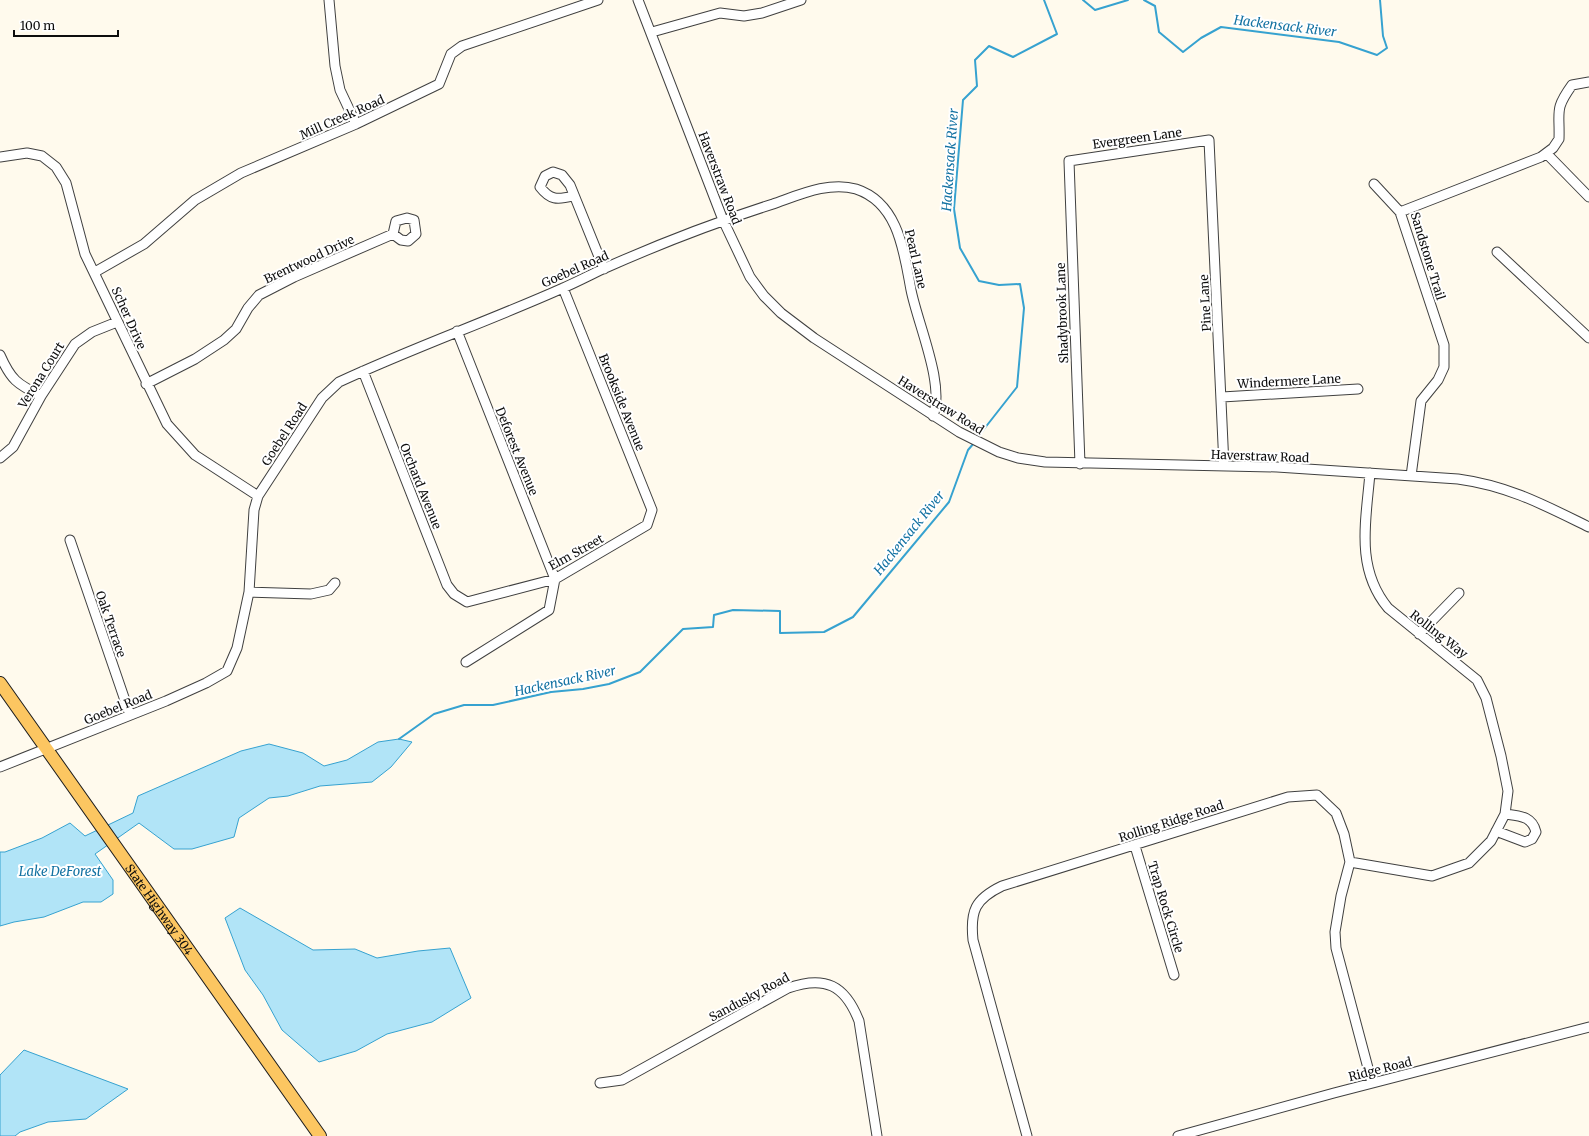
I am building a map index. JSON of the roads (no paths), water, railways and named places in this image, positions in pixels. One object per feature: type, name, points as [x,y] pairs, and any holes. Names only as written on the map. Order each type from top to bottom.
[{"type":"main road","name":"State Highway 304","points":[[0,683],[320,1136]]},
{"type":"street","points":[[329,0],[335,66],[340,90],[356,124]]},
{"type":"street","name":"Mill Creek Road","points":[[95,272],[144,244],[195,200],[240,173],[356,124],[439,84],[451,54],[462,46],[598,0]]},
{"type":"street","name":"Haverstraw Road","points":[[638,0],[652,32],[723,220],[750,277],[764,296],[781,313],[814,338],[933,416],[978,443],[1018,458],[1045,462],[1080,464],[1224,466],[1458,479],[1500,487],[1589,527]]},
{"type":"street","points":[[652,32],[720,12],[750,15],[762,13],[801,0]]},
{"type":"street","points":[[1589,82],[1572,86],[1561,101],[1558,112],[1559,139],[1547,154],[1589,197]]},
{"type":"street","name":"Evergreen Lane","points":[[1069,160],[1209,140]]},
{"type":"street","name":"Pine Lane","points":[[1209,140],[1224,466]]},
{"type":"street","name":"Scher Drive","points":[[0,157],[27,153],[42,156],[56,167],[66,183],[86,254],[146,384],[167,424],[178,438],[195,455],[258,496]]},
{"type":"street","name":"Sandstone Trail","points":[[1411,476],[1421,401],[1438,380],[1444,367],[1444,345],[1400,212],[1492,177],[1547,154]]},
{"type":"street","name":"Shadybrook Lane","points":[[1069,160],[1080,464]]},
{"type":"street","points":[[1374,184],[1400,212]]},
{"type":"street","name":"Pearl Lane","points":[[723,220],[823,188],[840,187],[857,190],[884,207],[892,217],[899,234],[915,309],[932,369],[937,394],[936,407],[933,416]]},
{"type":"street","points":[[573,196],[604,269]]},
{"type":"street","name":"Goebel Road","points":[[0,767],[206,683],[227,671],[237,648],[249,592],[254,510],[258,496],[322,398],[339,382],[723,220]]},
{"type":"street","name":"Brentwood Drive","points":[[146,384],[195,359],[224,340],[236,329],[248,308],[260,295],[294,277],[392,234]]},
{"type":"street","points":[[1497,252],[1589,338]]},
{"type":"street","name":"Brookside Avenue","points":[[563,288],[649,500],[652,510],[647,525]]},
{"type":"street","name":"Verona Court","points":[[0,458],[13,447],[41,396],[75,344],[92,332],[117,322]]},
{"type":"street","name":"Deforest Avenue","points":[[457,331],[555,579]]},
{"type":"street","points":[[0,356],[8,374],[23,387],[41,396]]},
{"type":"street","name":"Orchard Avenue","points":[[363,371],[447,585],[454,594],[467,602]]},
{"type":"street","name":"Windermere Lane","points":[[1222,398],[1358,389]]},
{"type":"street","name":"Rolling Way","points":[[1350,862],[1432,876],[1469,862],[1491,841],[1505,814],[1508,791],[1501,756],[1486,698],[1477,680],[1388,608],[1377,595],[1367,567],[1364,536],[1370,473]]},
{"type":"street","name":"Elm Street","points":[[467,602],[555,579],[647,525]]},
{"type":"street","name":"Oak Terrace","points":[[70,540],[130,715]]},
{"type":"street","points":[[466,662],[549,610],[555,579]]},
{"type":"street","points":[[249,592],[311,594],[329,590],[335,583]]},
{"type":"street","points":[[1419,634],[1459,593]]},
{"type":"street","name":"Rolling Ridge Road","points":[[1027,1136],[973,940],[972,923],[975,906],[987,893],[1002,886],[1135,846],[1288,797],[1317,795],[1336,813],[1344,834],[1350,862],[1341,896],[1335,932],[1335,942],[1372,1083]]},
{"type":"street","points":[[1496,831],[1525,842],[1532,839],[1536,832],[1534,823],[1527,818],[1505,814]]},
{"type":"street","name":"Trap Rock Circle","points":[[1135,846],[1174,975]]},
{"type":"street","name":"Sandusky Road","points":[[600,1083],[622,1080],[788,988],[804,982],[823,982],[847,997],[854,1006],[859,1021],[877,1136]]},
{"type":"street","name":"Ridge Road","points":[[1178,1136],[1372,1083],[1589,1027]]},
{"type":"water","name":"Lake DeForest","points":[[399,739],[412,742],[391,767],[372,782],[320,786],[288,796],[269,798],[239,818],[234,837],[192,849],[174,849],[139,823],[95,854],[113,880],[113,894],[101,902],[83,902],[44,917],[0,926],[0,852],[5,852],[42,838],[70,823],[85,836],[133,813],[138,796],[241,751],[269,744],[303,753],[324,766],[347,760],[378,742]]},
{"type":"water","points":[[240,908],[313,950],[355,949],[377,958],[418,951],[450,948],[471,998],[432,1022],[387,1034],[356,1051],[319,1062],[282,1030],[263,995],[245,970],[225,918]]},
{"type":"water","points":[[24,1050],[128,1089],[86,1119],[48,1122],[20,1132],[15,1136],[0,1136],[0,1075]]},
{"type":"waterway","name":"Hackensack River","points":[[977,438],[1017,387],[1024,308],[1020,284],[999,285],[979,281],[960,248],[954,209],[963,100],[977,86],[975,60],[989,46],[1013,57],[1057,34],[1044,0]]},
{"type":"waterway","name":"Hackensack River","points":[[1083,0],[1095,10],[1128,0]]},
{"type":"waterway","name":"Hackensack River","points":[[1144,0],[1155,6],[1159,32],[1183,52],[1201,38],[1221,27],[1339,42],[1377,55],[1387,48],[1383,36],[1380,0]]},
{"type":"waterway","name":"Hackensack River","points":[[399,739],[434,714],[464,705],[493,705],[551,692],[583,689],[609,684],[640,672],[683,629],[713,627],[714,615],[733,610],[780,611],[780,633],[824,632],[853,617],[949,502],[968,450],[974,443]]}]
